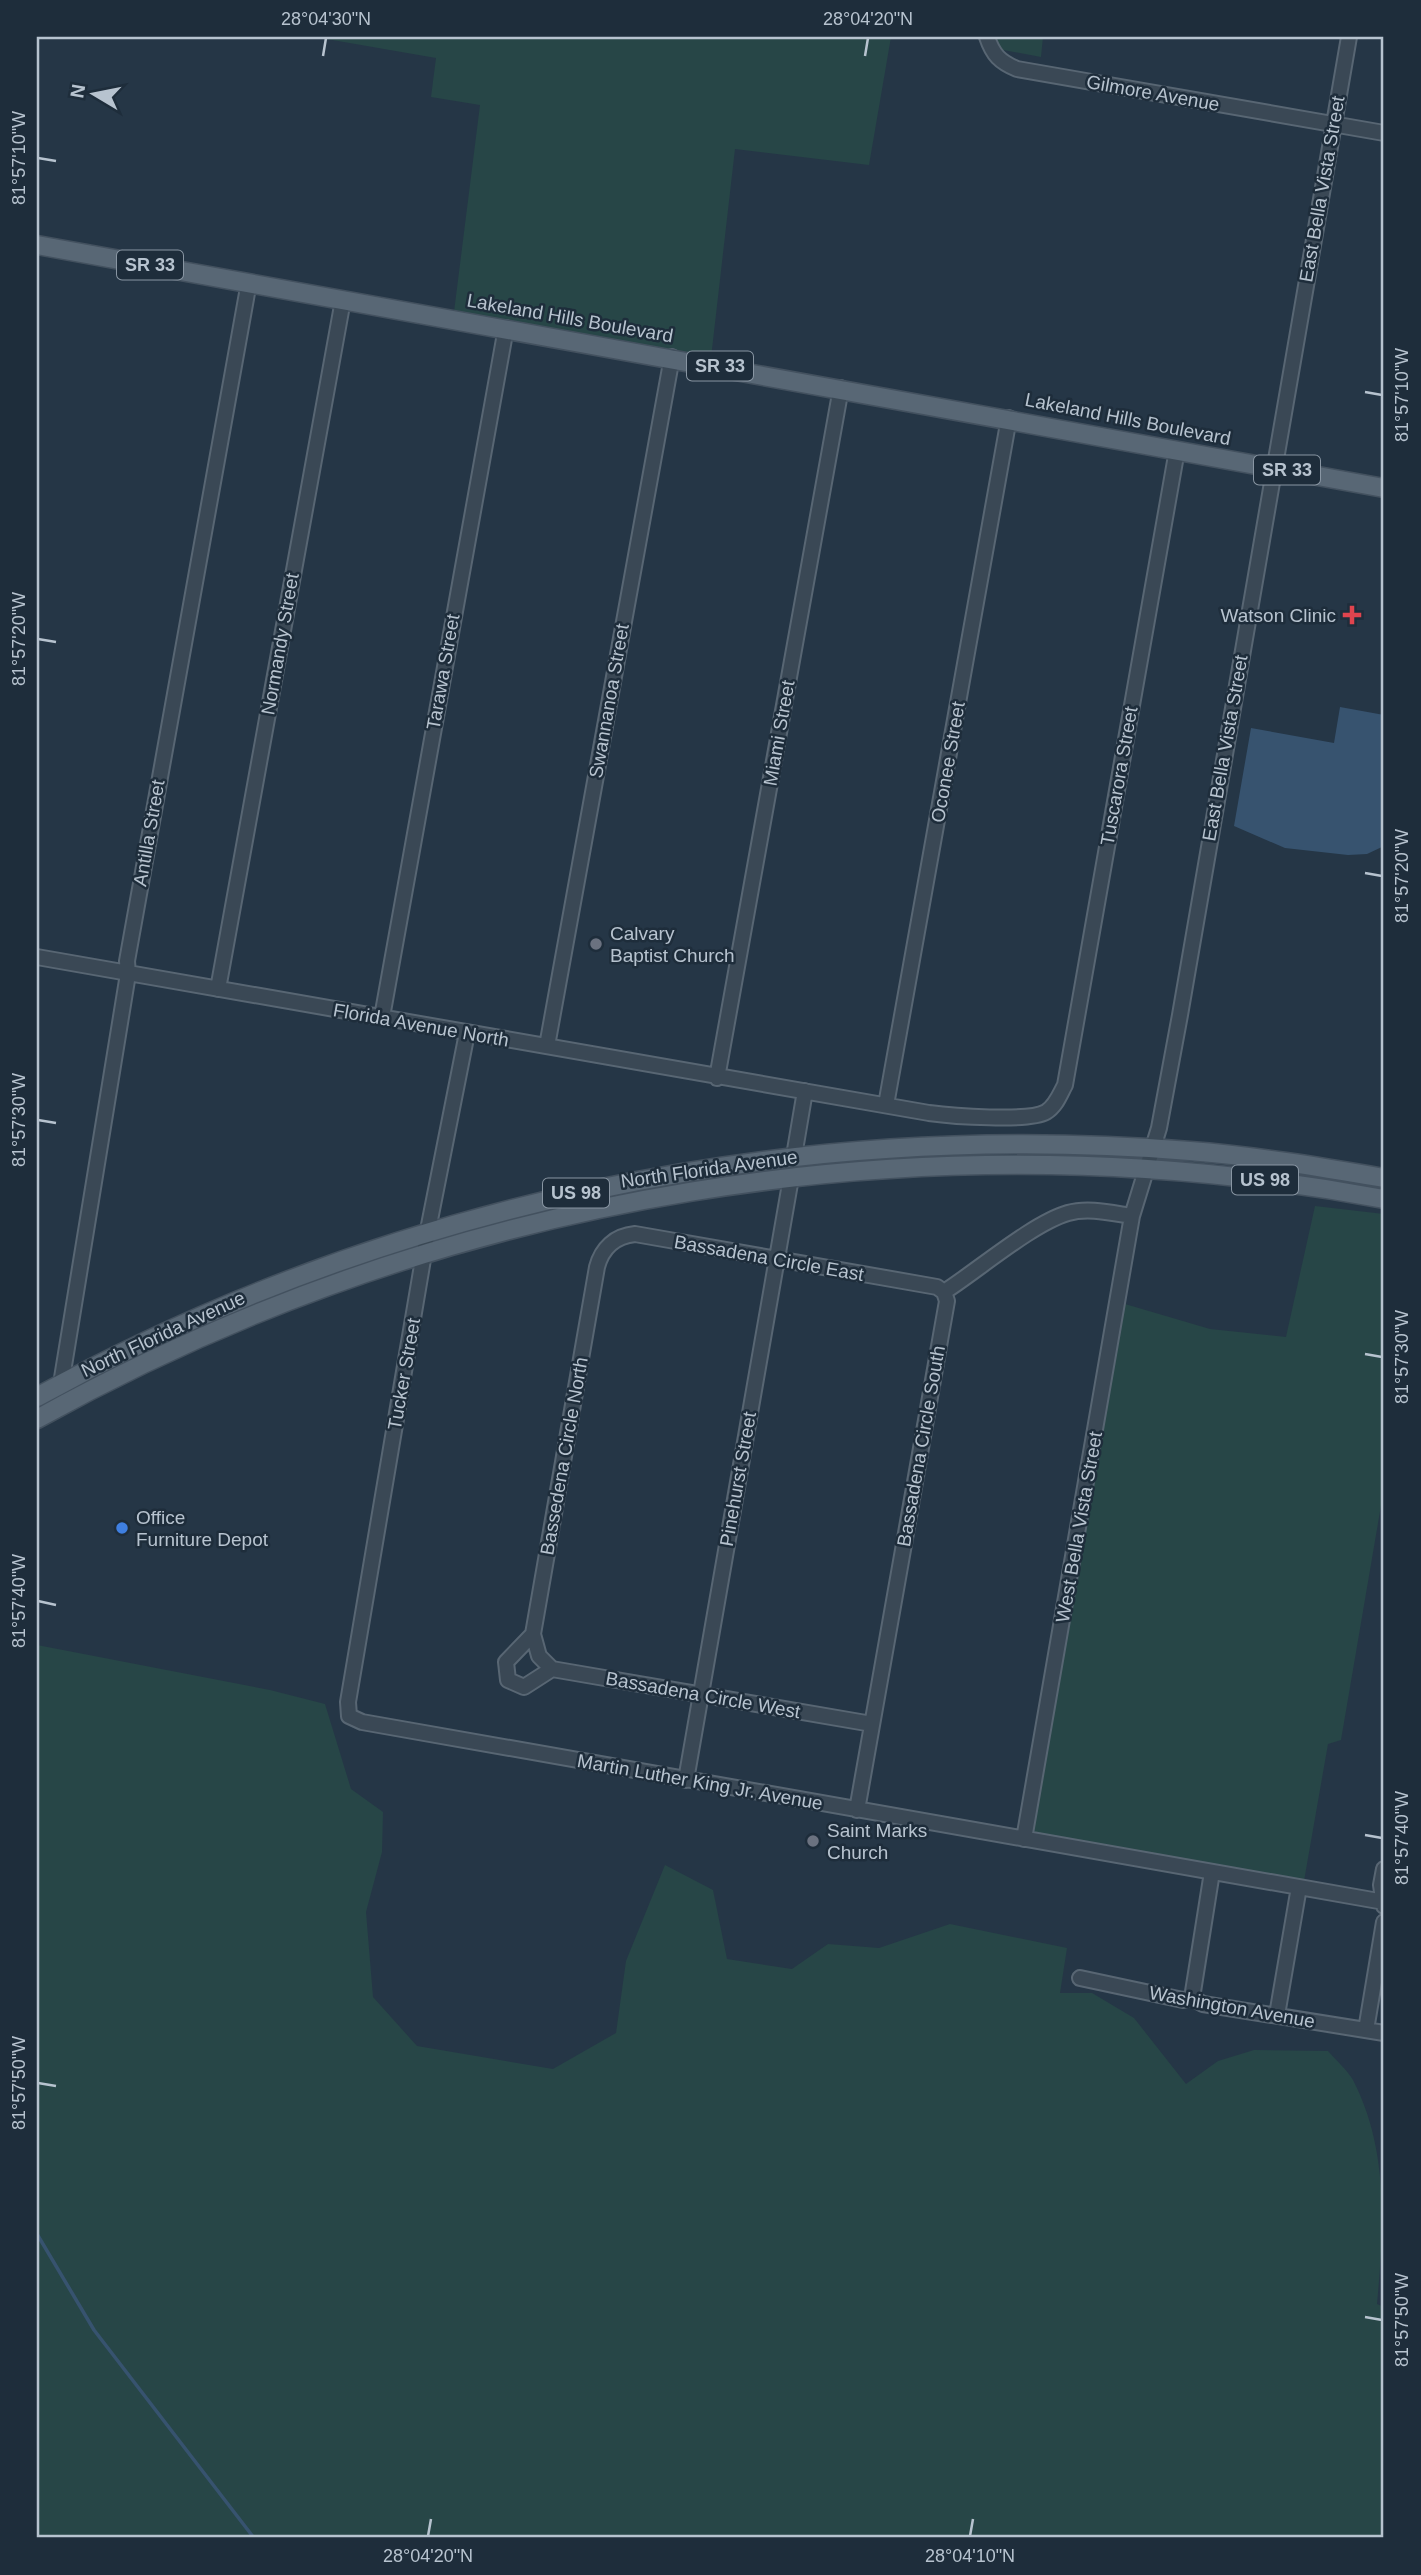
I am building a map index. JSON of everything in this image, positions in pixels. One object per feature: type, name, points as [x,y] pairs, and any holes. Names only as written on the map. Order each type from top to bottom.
[{"type":"main road","name":"Lakeland Hills Boulevard","points":[[37,245],[506,327],[1384,488]]},
{"type":"main road","name":"North Florida Avenue","points":[[37,1397],[134,1347],[242,1297],[428,1230],[611,1185],[794,1156],[971,1145],[1151,1148],[1279,1161],[1384,1178]]},
{"type":"main road","name":"North Florida Avenue","points":[[37,1419],[131,1370],[262,1311],[424,1254],[491,1233],[612,1204],[732,1183],[906,1166],[1054,1164],[1145,1168],[1268,1180],[1384,1199]]},
{"type":"main road","points":[[37,1410],[129,1359],[134,1347]]},
{"type":"street","name":"Gilmore Avenue","points":[[987,37],[993,53],[1002,63],[1017,69],[1384,133]]},
{"type":"street","name":"East Bella Vista Street","points":[[1145,1168],[1159,1128],[1173,1053],[1349,37]]},
{"type":"street","name":"Antilla Street","points":[[61,1384],[128,974],[127,961],[249,282]]},
{"type":"street","name":"Normandy Street","points":[[218,989],[343,300]]},
{"type":"street","name":"Tarawa Street","points":[[382,1017],[506,327]]},
{"type":"street","name":"Swannanoa Street","points":[[547,1046],[672,357]]},
{"type":"street","name":"Miami Street","points":[[717,1078],[841,388]]},
{"type":"street","name":"Oconee Street","points":[[886,1105],[1009,418]]},
{"type":"street","name":"Tuscarora Street","points":[[886,1105],[945,1115],[1030,1117],[1046,1112],[1057,1101],[1065,1085],[1177,450]]},
{"type":"street","name":"Florida Avenue North","points":[[37,957],[717,1078],[805,1091]]},
{"type":"street","name":"Tucker Street","points":[[349,1716],[350,1690],[428,1230],[467,1032]]},
{"type":"street","points":[[794,1156],[805,1091],[886,1105]]},
{"type":"street","name":"West Bella Vista Street","points":[[1024,1839],[1132,1216],[1145,1168]]},
{"type":"street","name":"Pinehurst Street","points":[[686,1780],[791,1178]]},
{"type":"street","points":[[944,1292],[1049,1220],[1069,1212],[1095,1211],[1132,1216]]},
{"type":"street","name":"Bassadena Circle East","points":[[601,1255],[615,1240],[635,1234],[937,1287],[944,1292]]},
{"type":"street","name":"Bassedena Circle North","points":[[552,1669],[539,1656],[533,1634],[601,1255]]},
{"type":"street","name":"Bassadena Circle South","points":[[857,1810],[947,1301],[944,1292]]},
{"type":"street","points":[[533,1634],[506,1661],[508,1680],[524,1687],[552,1669]]},
{"type":"street","name":"Bassadena Circle West","points":[[552,1669],[872,1724]]},
{"type":"street","name":"Martin Luther King Jr. Avenue","points":[[349,1716],[362,1722],[1384,1903]]},
{"type":"street","points":[[1384,1869],[1381,1885],[1384,1903]]},
{"type":"street","points":[[1192,1998],[1212,1872]]},
{"type":"street","points":[[1277,2015],[1300,1887]]},
{"type":"street","points":[[1366,2030],[1384,1922]]},
{"type":"street","name":"Washington Avenue","points":[[1080,1978],[1183,2000],[1192,1998],[1203,2004],[1384,2034]]},
{"type":"green space","points":[[315,37],[891,37],[869,165],[735,149],[711,358],[454,312],[480,105],[431,97],[436,58]]},
{"type":"green space","points":[[994,37],[1043,37],[1041,57],[998,49]]},
{"type":"green space","points":[[1315,1206],[1384,1214],[1384,1488],[1341,1740],[1328,1744],[1304,1881],[1031,1834],[1125,1304],[1210,1329],[1286,1337]]},
{"type":"green space","points":[[37,1645],[270,1690],[325,1704],[351,1789],[383,1812],[382,1852],[366,1912],[373,1997],[417,2046],[553,2069],[616,2033],[626,1961],[665,1865],[713,1890],[727,1959],[792,1969],[828,1944],[879,1948],[950,1924],[1067,1948],[1060,1993],[1092,1993],[1134,2018],[1186,2084],[1218,2061],[1254,2050],[1328,2051],[1353,2080],[1365,2107],[1378,2162],[1382,2218],[1377,2304],[1384,2307],[1384,2538],[37,2538]]},
{"type":"water","points":[[1340,707],[1384,715],[1384,846],[1367,854],[1348,855],[1285,848],[1234,826],[1251,728],[1334,743]]},
{"type":"waterway","points":[[37,2234],[94,2330],[254,2538]]},
{"type":"place","name":"Watson Clinic","points":[[1352,615]]},
{"type":"place","name":"Calvary Baptist Church","points":[[596,944]]},
{"type":"place","name":"Office Furniture Depot","points":[[122,1528]]},
{"type":"place","name":"Saint Marks Church","points":[[813,1841]]}]
